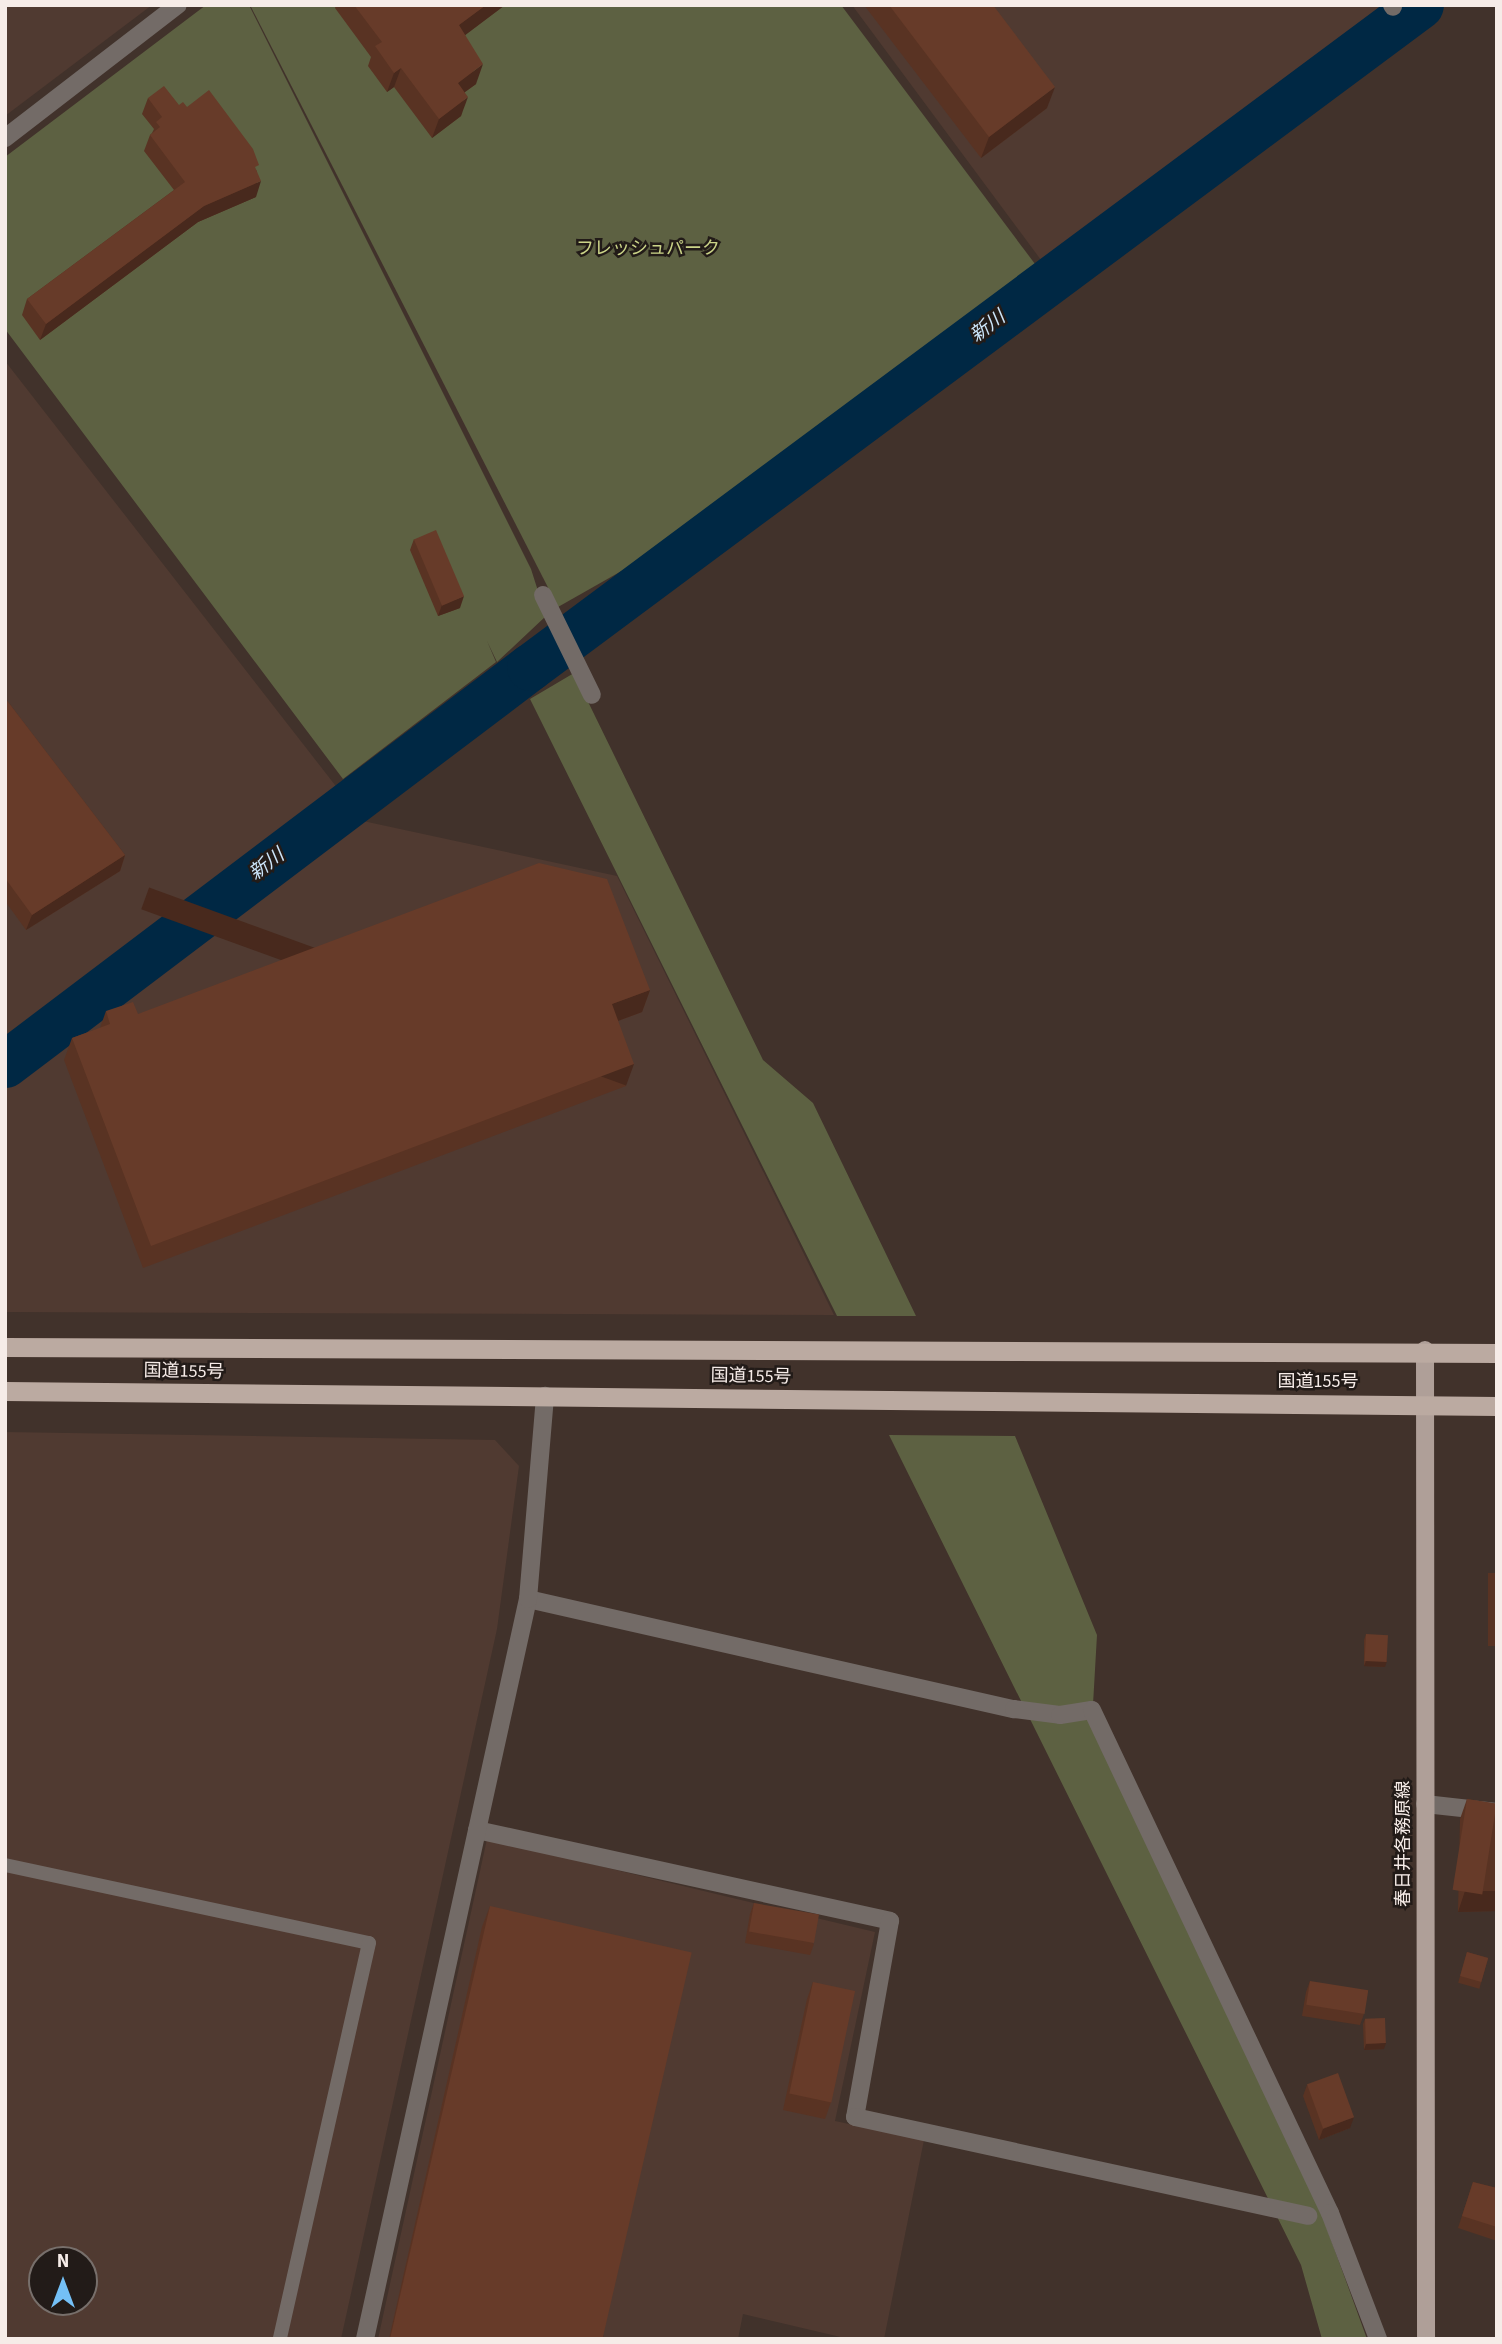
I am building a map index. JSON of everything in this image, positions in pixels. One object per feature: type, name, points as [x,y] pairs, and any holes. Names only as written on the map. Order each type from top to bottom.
[{"type":"highway","name":"国道155号","points":[[5,1347],[1425,1350],[1497,1353]]},
{"type":"highway","name":"国道155号","points":[[5,1391],[1425,1403],[1497,1406]]},
{"type":"main road","name":"春日井各務原線","points":[[1425,1350],[1426,2339]]},
{"type":"street","points":[[5,138],[178,5]]},
{"type":"street","points":[[543,595],[592,695]]},
{"type":"street","points":[[365,2339],[528,1599],[545,1396]]},
{"type":"street","points":[[528,1599],[1014,1709],[1060,1714],[1092,1710],[1330,2213],[1378,2339]]},
{"type":"street","points":[[1425,1804],[1497,1812]]},
{"type":"street","points":[[477,1830],[890,1920],[855,2117],[1308,2216]]},
{"type":"lane","points":[[5,1865],[369,1943],[280,2339]]},
{"type":"shaded area","points":[[5,5],[152,5],[5,116]]},
{"type":"shaded area","points":[[852,5],[1383,5],[1041,260]]},
{"type":"shaded area","points":[[5,361],[363,821],[617,876],[834,1315],[5,1312]]},
{"type":"shaded area","points":[[5,1432],[495,1440],[519,1466],[497,1629],[341,2339],[5,2339]]},
{"type":"shaded area","points":[[487,1839],[875,1932],[835,2121],[924,2140],[884,2339],[849,2339],[743,2314],[738,2339],[378,2339]]},
{"type":"green space","points":[[206,5],[249,5],[531,569],[546,616],[497,662],[487,641],[496,662],[343,779],[5,329],[5,157]]},
{"type":"green space","name":"フレッシュパーク","points":[[250,5],[841,5],[1035,264],[625,569],[558,607]]},
{"type":"green space","points":[[574,673],[763,1060],[813,1103],[916,1316],[837,1316],[530,699]]},
{"type":"green space","points":[[889,1435],[1015,1436],[1097,1635],[1092,1722],[1317,2201],[1367,2339],[1322,2339],[1301,2265]]},
{"type":"building","points":[[354,5],[486,5],[459,25],[483,64],[458,83],[468,97],[439,119],[401,68],[394,73],[375,46],[382,42]]},
{"type":"building","points":[[889,5],[993,5],[1055,87],[989,137]]},
{"type":"building","points":[[164,86],[179,105],[183,102],[187,107],[209,90],[253,149],[259,165],[255,167],[261,181],[204,206],[46,324],[27,299],[185,182],[150,135],[160,127],[156,122],[162,117],[148,98]]},
{"type":"building","points":[[436,530],[464,596],[442,606],[414,539]]},
{"type":"building","points":[[5,698],[125,855],[32,915],[5,878]]},
{"type":"building","points":[[539,863],[607,879],[650,990],[612,1004],[634,1064],[151,1246],[72,1038],[110,1024],[106,1011],[133,1002],[138,1014]]},
{"type":"building","points":[[1366,1634],[1388,1635],[1387,1662],[1365,1661]]},
{"type":"building","points":[[1467,1799],[1497,1804],[1482,1895],[1453,1890]]},
{"type":"building","points":[[754,1903],[819,1914],[814,1943],[749,1932]]},
{"type":"building","points":[[490,1906],[692,1953],[602,2339],[390,2339]]},
{"type":"building","points":[[1467,1952],[1488,1958],[1481,1982],[1460,1976]]},
{"type":"building","points":[[1310,1981],[1368,1990],[1365,2014],[1306,2005]]},
{"type":"building","points":[[813,1982],[855,1991],[831,2102],[789,2094]]},
{"type":"building","points":[[1385,2018],[1386,2043],[1366,2044],[1365,2019]]},
{"type":"building","points":[[1338,2073],[1354,2117],[1323,2128],[1307,2084]]},
{"type":"building","points":[[1473,2182],[1497,2188],[1497,2227],[1462,2216]]},
{"type":"waterway","name":"新川","points":[[5,1064],[530,667],[1420,5]]}]
